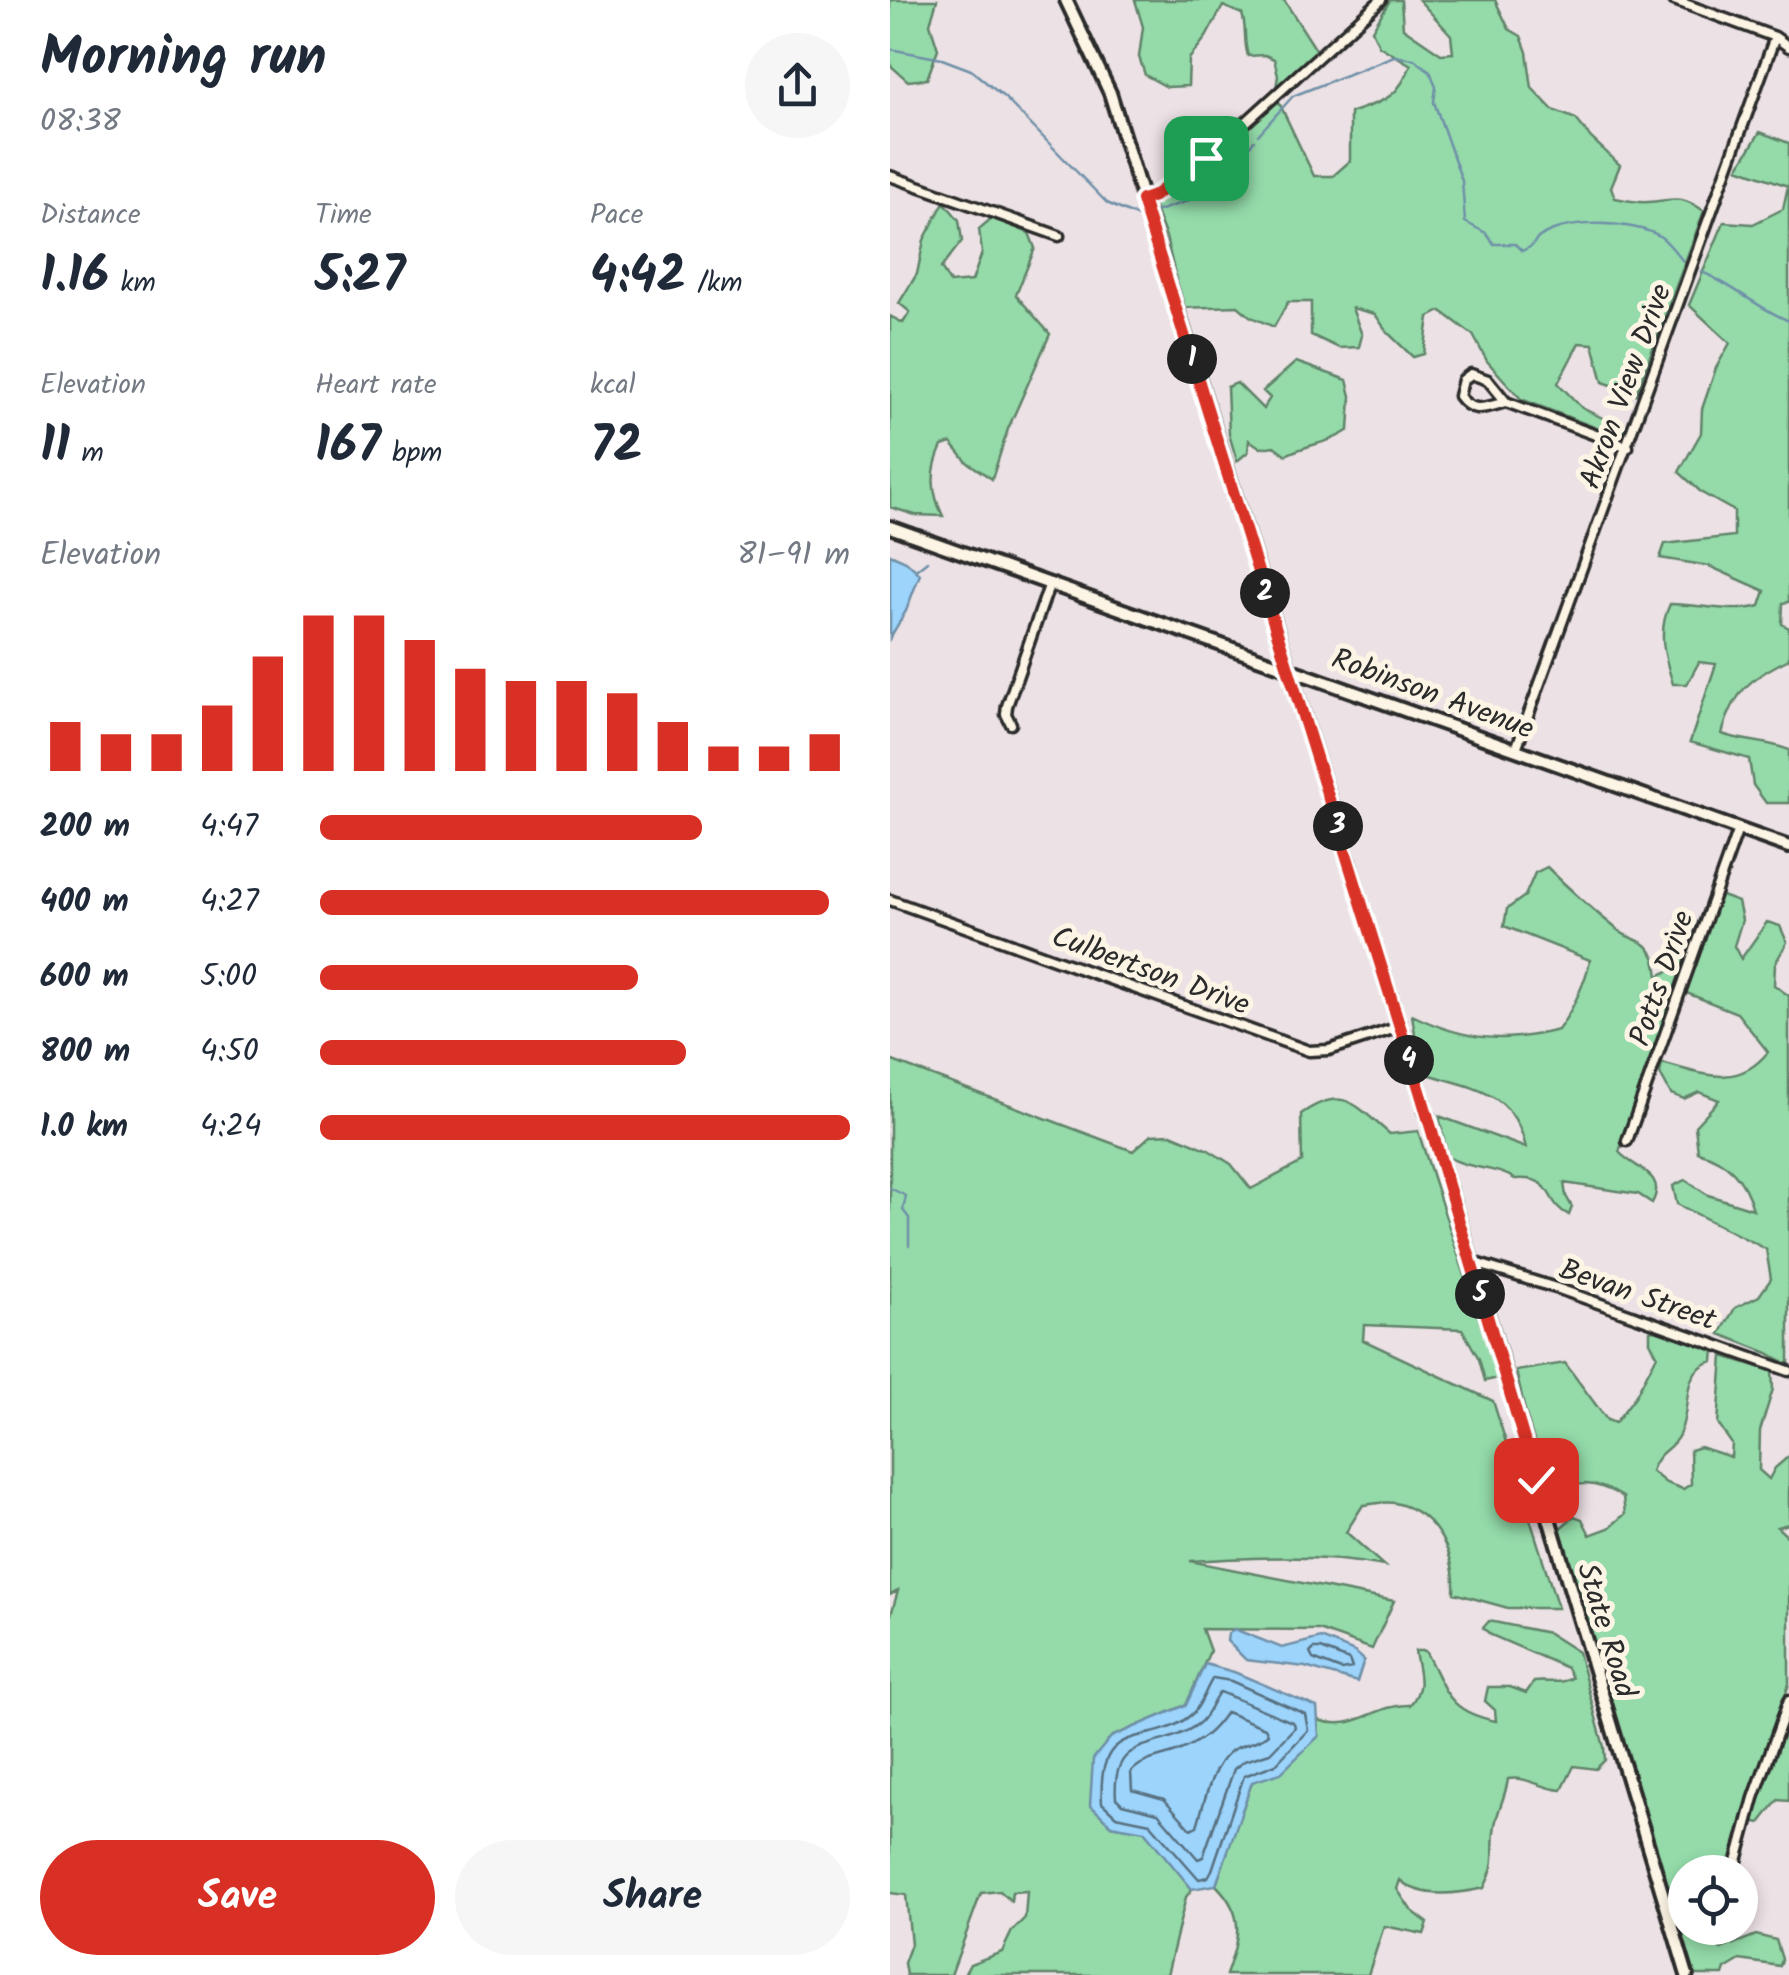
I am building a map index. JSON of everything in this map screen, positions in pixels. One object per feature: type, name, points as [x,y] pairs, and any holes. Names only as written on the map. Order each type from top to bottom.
[{"type":"street","name":"State Road","points":[[1066,0],[1110,93],[1668,1913]]},
{"type":"street","points":[[1142,200],[1154,196],[1212,153],[1381,0]]},
{"type":"street","points":[[1674,0],[1775,38],[1789,47]]},
{"type":"street","name":"Akron View Drive","points":[[1516,750],[1775,38]]},
{"type":"street","points":[[890,176],[1059,236]]},
{"type":"street","points":[[1506,402],[1469,407],[1459,396],[1463,380],[1471,374],[1482,376],[1506,402],[1628,448]]},
{"type":"street","name":"Robinson Avenue","points":[[890,526],[1789,847]]},
{"type":"street","points":[[1011,724],[1007,706],[1050,583]]},
{"type":"street","name":"Potts Drive","points":[[1626,1142],[1738,829]]},
{"type":"street","name":"Culbertson Drive","points":[[890,900],[1309,1050],[1329,1050],[1399,1027]]},
{"type":"street","name":"Bevan Street","points":[[1471,1262],[1789,1371]]},
{"type":"street","points":[[1739,1855],[1789,1700]]},
{"type":"street","name":"State Road","points":[[1678,1945],[1687,1975]]},
{"type":"green space","points":[[890,0],[937,0],[930,24],[938,49],[927,79],[908,81],[890,65]]},
{"type":"green space","points":[[1135,0],[1284,0],[1320,56],[1276,96],[1314,176],[1333,176],[1350,161],[1350,113],[1394,93],[1411,65],[1379,46],[1372,30],[1390,0],[1401,0],[1403,28],[1441,54],[1453,53],[1451,35],[1419,0],[1495,0],[1509,29],[1521,36],[1532,88],[1553,110],[1576,119],[1620,165],[1611,187],[1615,198],[1640,202],[1683,200],[1704,211],[1636,394],[1603,382],[1593,344],[1579,343],[1558,383],[1582,408],[1625,429],[1620,437],[1521,399],[1487,361],[1473,335],[1441,311],[1429,317],[1424,354],[1413,357],[1375,314],[1352,308],[1362,335],[1359,347],[1339,348],[1311,335],[1311,302],[1288,302],[1274,327],[1238,306],[1183,308],[1166,237],[1150,197],[1275,96],[1278,75],[1274,59],[1248,56],[1242,14],[1223,6],[1189,59],[1188,86],[1167,87],[1145,75],[1139,57],[1143,27]]},
{"type":"green space","points":[[1760,132],[1789,143],[1789,602],[1783,603],[1782,624],[1789,628],[1789,659],[1745,687],[1722,734],[1789,750],[1789,803],[1766,803],[1753,785],[1749,759],[1690,742],[1716,664],[1699,662],[1687,684],[1673,684],[1663,643],[1670,604],[1749,608],[1760,606],[1765,591],[1709,566],[1660,558],[1665,544],[1734,536],[1734,511],[1702,493],[1679,472],[1701,433],[1702,409],[1716,368],[1730,343],[1689,305],[1724,222],[1753,224],[1783,209],[1788,186],[1738,168]]},
{"type":"green space","points":[[944,202],[959,220],[962,241],[941,268],[950,283],[972,281],[982,253],[979,229],[992,218],[1029,233],[1035,248],[1016,295],[1050,334],[1008,429],[992,479],[967,462],[951,443],[942,446],[934,481],[943,516],[915,515],[890,507],[890,316],[903,323],[910,312],[899,303],[917,274],[924,240]]},
{"type":"green space","points":[[1296,362],[1347,380],[1351,396],[1349,430],[1286,455],[1274,446],[1261,448],[1249,440],[1248,452],[1237,461],[1229,434],[1227,387],[1237,383],[1263,409],[1270,398],[1263,391]]},
{"type":"green space","points":[[1547,867],[1619,931],[1647,946],[1654,956],[1658,976],[1669,971],[1692,947],[1619,1152],[1653,1179],[1656,1193],[1652,1203],[1638,1194],[1564,1183],[1572,1207],[1569,1215],[1537,1181],[1515,1179],[1448,1157],[1439,1116],[1526,1148],[1520,1128],[1501,1103],[1474,1088],[1421,1072],[1412,1015],[1449,1030],[1501,1038],[1558,1030],[1563,1023],[1582,987],[1590,960],[1504,926],[1507,909],[1525,896],[1535,873]]},
{"type":"green space","points":[[1719,895],[1738,902],[1742,920],[1734,946],[1741,959],[1767,922],[1780,926],[1787,942],[1775,964],[1774,985],[1789,996],[1789,1365],[1720,1334],[1735,1308],[1759,1296],[1771,1279],[1766,1249],[1677,1204],[1673,1186],[1685,1180],[1708,1195],[1753,1209],[1734,1173],[1718,1160],[1698,1152],[1695,1126],[1719,1100],[1699,1092],[1684,1099],[1671,1094],[1660,1074],[1662,1063],[1705,1074],[1732,1075],[1756,1064],[1768,1052],[1737,1013],[1684,992]]},
{"type":"green space","points":[[890,1060],[1133,1151],[1151,1135],[1171,1134],[1231,1164],[1251,1189],[1302,1162],[1301,1114],[1328,1100],[1339,1099],[1358,1107],[1390,1134],[1418,1131],[1498,1378],[1485,1381],[1479,1359],[1462,1329],[1364,1325],[1363,1340],[1493,1401],[1558,1608],[1508,1608],[1454,1593],[1451,1564],[1441,1537],[1422,1515],[1391,1502],[1363,1505],[1346,1532],[1384,1566],[1311,1558],[1190,1561],[1394,1601],[1372,1649],[1319,1630],[1202,1629],[1210,1651],[1186,1705],[1111,1737],[1094,1759],[1091,1805],[1111,1825],[1144,1830],[1192,1889],[1186,1897],[1167,1975],[964,1975],[970,1964],[1002,1952],[1012,1931],[1025,1918],[1027,1891],[1012,1892],[1011,1901],[1000,1891],[981,1893],[951,1975],[906,1975],[904,1963],[911,1944],[906,1895],[890,1893],[890,1618],[898,1591],[890,1595]]},
{"type":"green space","points":[[1658,1329],[1714,1349],[1713,1361],[1702,1366],[1691,1381],[1679,1435],[1651,1471],[1666,1483],[1683,1489],[1691,1484],[1690,1450],[1700,1447],[1731,1457],[1732,1444],[1718,1424],[1723,1356],[1772,1371],[1773,1389],[1760,1431],[1759,1470],[1769,1479],[1789,1456],[1789,1524],[1777,1527],[1789,1538],[1789,1684],[1742,1818],[1736,1855],[1668,1855],[1668,1889],[1557,1531],[1574,1516],[1582,1519],[1590,1535],[1609,1528],[1625,1514],[1623,1497],[1584,1484],[1544,1496],[1516,1371],[1565,1363],[1607,1420],[1615,1423],[1636,1395],[1657,1355],[1650,1342],[1650,1331]]},
{"type":"green space","points":[[1489,1621],[1548,1633],[1578,1652],[1605,1760],[1596,1769],[1574,1766],[1562,1790],[1508,1779],[1495,1825],[1493,1862],[1484,1888],[1429,1892],[1400,1880],[1397,1889],[1411,1910],[1428,1923],[1424,1934],[1384,1926],[1368,1975],[1226,1975],[1234,1950],[1236,1917],[1216,1885],[1252,1782],[1319,1736],[1318,1720],[1343,1723],[1410,1705],[1419,1685],[1415,1651],[1425,1651],[1457,1705],[1496,1721],[1495,1710],[1485,1701],[1488,1687],[1510,1687],[1526,1693],[1534,1682],[1572,1678],[1567,1668],[1491,1635],[1483,1628]]},
{"type":"green space","points":[[1786,1728],[1789,1801],[1778,1800],[1760,1823],[1752,1821],[1755,1802]]},
{"type":"green space","points":[[1758,1936],[1776,1940],[1782,1959],[1780,1966],[1740,1960],[1725,1969],[1723,1975],[1692,1975],[1684,1945],[1716,1945],[1721,1949],[1758,1945]]},
{"type":"water","points":[[890,554],[906,561],[920,574],[906,611],[890,638]]},
{"type":"water","points":[[1234,1629],[1282,1648],[1321,1638],[1355,1652],[1364,1660],[1357,1682],[1305,1667],[1246,1660],[1227,1641]]},
{"type":"water","points":[[1205,1664],[1317,1707],[1319,1736],[1281,1773],[1252,1782],[1216,1885],[1192,1889],[1144,1831],[1111,1825],[1090,1805],[1093,1759],[1111,1737],[1186,1705]]},
{"type":"waterway","points":[[890,49],[942,59],[971,70],[1005,98],[1107,203],[1138,217]]},
{"type":"waterway","points":[[1258,135],[1293,96],[1394,56],[1414,59],[1430,71],[1436,87],[1434,102],[1462,181],[1465,222],[1486,233],[1494,244],[1515,244],[1522,251],[1555,230],[1573,225],[1613,224],[1661,237],[1683,261]]},
{"type":"waterway","points":[[1155,212],[1188,201],[1254,140]]},
{"type":"waterway","points":[[1702,272],[1789,321]]},
{"type":"waterway","points":[[1585,437],[1600,443]]},
{"type":"waterway","points":[[1603,495],[1619,455]]},
{"type":"waterway","points":[[1594,522],[1600,504]]},
{"type":"waterway","points":[[1565,599],[1591,531]]},
{"type":"waterway","points":[[917,569],[927,561]]},
{"type":"waterway","points":[[1536,678],[1562,608]]},
{"type":"waterway","points":[[1513,733],[1531,693]]},
{"type":"waterway","points":[[890,1188],[906,1196],[903,1210],[909,1218],[909,1245]]},
{"type":"route","points":[[1206,158],[1154,196],[1142,200],[1378,954],[1536,1480]]}]
